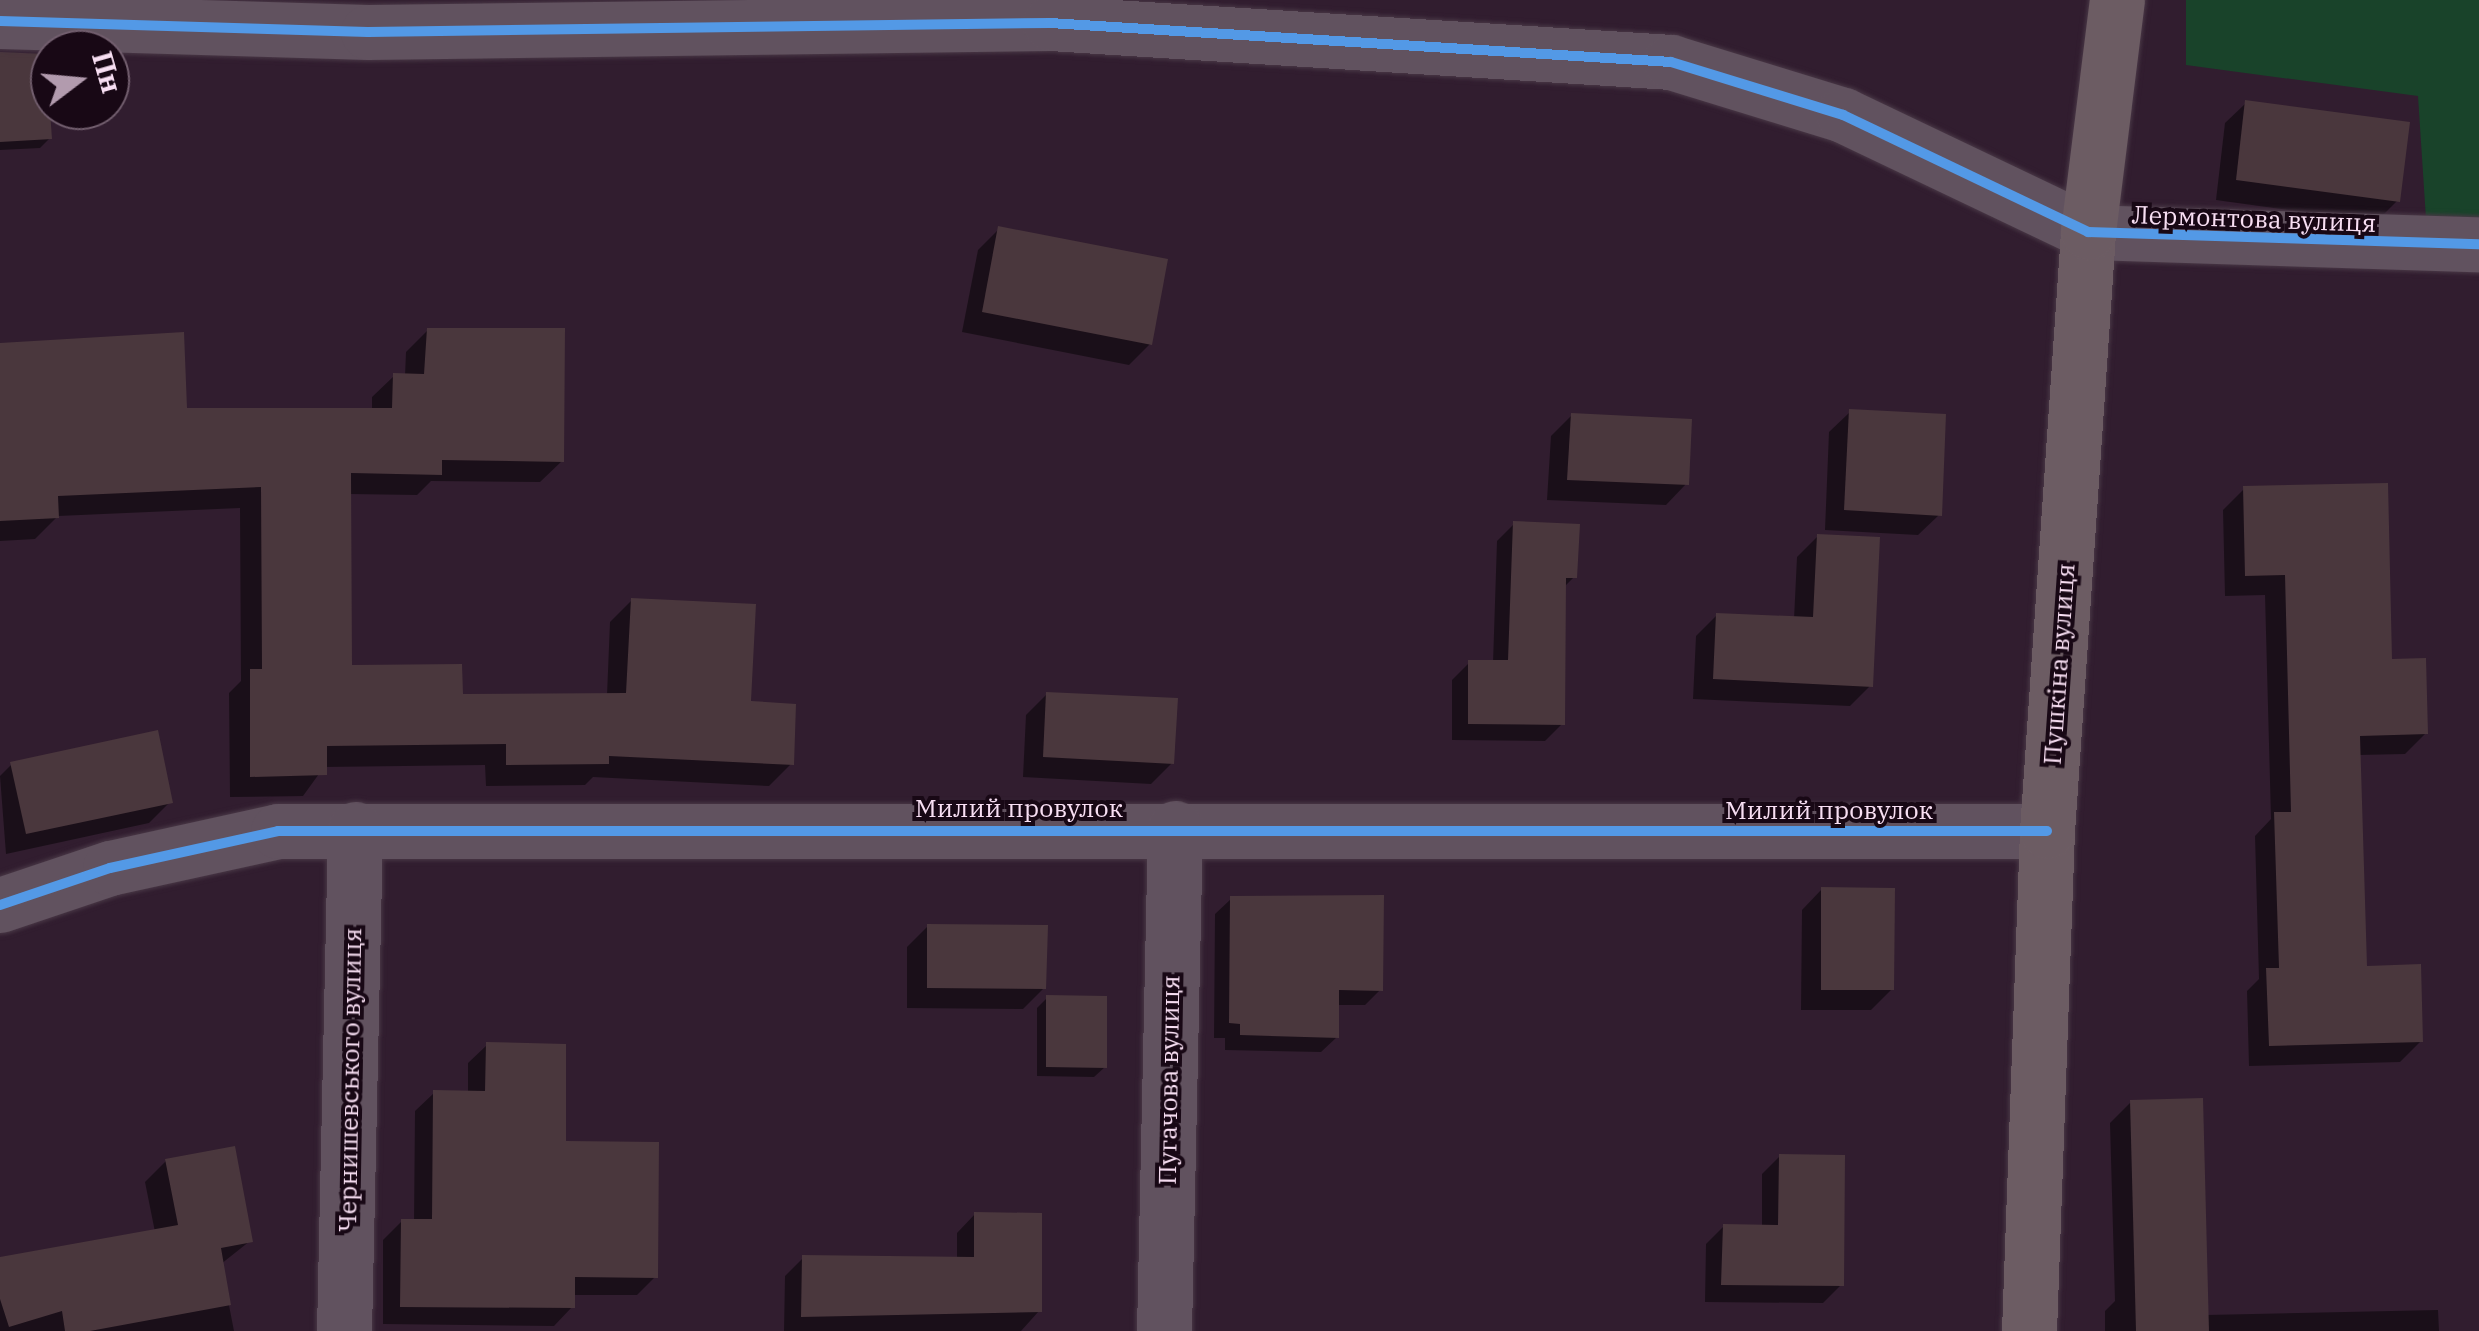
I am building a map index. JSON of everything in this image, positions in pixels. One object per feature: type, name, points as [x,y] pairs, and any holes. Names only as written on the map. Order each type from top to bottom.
[{"type":"main road","name":"Пушкіна вулиця","points":[[2030,1331],[2048,832],[2088,232],[2110,85],[2117,0]]},
{"type":"street","points":[[0,20],[368,32],[1050,23],[1671,62],[1843,115],[2088,232]]},
{"type":"street","name":"Лермонтова вулиця","points":[[2088,232],[2479,244]]},
{"type":"street","name":"Пугачова вулиця","points":[[1164,1331],[1175,828]]},
{"type":"street","name":"Милий провулок","points":[[0,905],[214,841],[355,829],[2048,832]]},
{"type":"street","name":"Чернишевського вулиця","points":[[344,1331],[355,829]]},
{"type":"green space","points":[[2186,0],[2479,0],[2479,219],[2426,219],[2418,96],[2186,65]]},
{"type":"building","points":[[0,52],[30,53],[30,130],[51,130],[52,139],[0,142]]},
{"type":"building","points":[[2245,100],[2410,122],[2400,202],[2236,180]]},
{"type":"building","points":[[998,226],[1168,259],[1152,345],[982,312]]},
{"type":"building","points":[[427,328],[565,328],[564,462],[442,460],[442,475],[351,473],[352,665],[462,664],[463,694],[626,693],[631,598],[756,604],[751,701],[796,704],[794,765],[609,756],[609,764],[506,765],[506,744],[327,746],[327,775],[250,777],[250,669],[262,669],[261,487],[58,496],[59,518],[0,521],[0,343],[184,332],[187,408],[392,408],[393,373],[424,374]]},
{"type":"building","points":[[1849,409],[1946,414],[1942,516],[1844,510]]},
{"type":"building","points":[[1571,413],[1692,419],[1689,485],[1567,480]]},
{"type":"building","points":[[2388,483],[2392,659],[2426,658],[2428,734],[2360,736],[2367,966],[2421,964],[2423,1042],[2269,1046],[2266,968],[2279,968],[2274,812],[2291,812],[2285,575],[2245,576],[2243,486]]},
{"type":"building","points":[[1513,521],[1580,524],[1577,578],[1566,578],[1565,725],[1468,724],[1468,660],[1508,660]]},
{"type":"building","points":[[1817,534],[1880,537],[1873,687],[1713,679],[1716,613],[1813,617]]},
{"type":"building","points":[[1046,692],[1178,698],[1174,764],[1043,757]]},
{"type":"building","points":[[158,730],[173,803],[26,834],[10,762]]},
{"type":"building","points":[[1821,887],[1895,888],[1894,990],[1821,990]]},
{"type":"building","points":[[1384,895],[1383,991],[1339,990],[1339,1038],[1240,1035],[1240,1024],[1229,1023],[1230,896]]},
{"type":"building","points":[[927,924],[1048,925],[1046,989],[927,988]]},
{"type":"building","points":[[1046,995],[1107,996],[1107,1068],[1046,1067]]},
{"type":"building","points":[[486,1042],[566,1044],[566,1141],[659,1142],[658,1278],[575,1277],[575,1308],[400,1307],[401,1219],[432,1219],[433,1090],[485,1091]]},
{"type":"building","points":[[2203,1098],[2209,1331],[2136,1331],[2130,1100]]},
{"type":"building","points":[[235,1146],[253,1242],[221,1248],[231,1305],[90,1331],[65,1331],[62,1311],[9,1327],[0,1299],[0,1257],[178,1225],[165,1159]]},
{"type":"building","points":[[1779,1154],[1845,1155],[1844,1286],[1721,1285],[1723,1224],[1778,1225]]},
{"type":"building","points":[[974,1212],[1042,1213],[1042,1312],[801,1317],[802,1255],[974,1257]]},
{"type":"cycle path","points":[[0,21],[368,32],[1050,23],[1671,62],[1843,115],[2088,232],[2479,244]]},
{"type":"cycle path","points":[[0,905],[110,868],[278,831],[2047,831]]}]
